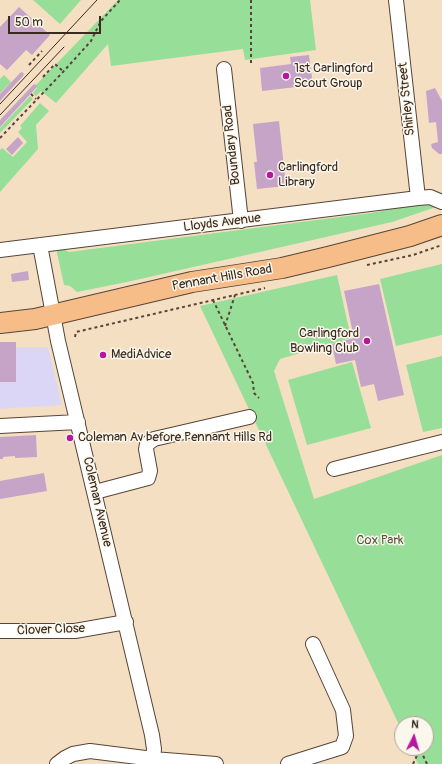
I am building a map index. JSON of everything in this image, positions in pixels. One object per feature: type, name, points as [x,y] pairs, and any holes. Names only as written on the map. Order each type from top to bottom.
[{"type":"highway","name":"Pennant Hills Road","points":[[0,323],[35,319],[192,282],[282,268],[410,236],[442,225]]},
{"type":"street","name":"Shirley Street","points":[[396,0],[418,198]]},
{"type":"street","name":"Boundary Road","points":[[224,68],[240,221]]},
{"type":"street","name":"Lloyds Avenue","points":[[0,250],[418,198],[430,197],[442,202]]},
{"type":"street","name":"Coleman Avenue","points":[[40,245],[58,341],[152,735],[154,749],[153,759]]},
{"type":"street","points":[[95,492],[148,478],[150,471],[146,449],[147,444],[154,439],[249,417]]},
{"type":"street","points":[[0,426],[78,422]]},
{"type":"street","points":[[334,469],[442,442]]},
{"type":"street","name":"Clover Close","points":[[0,631],[75,631],[126,622]]},
{"type":"street","points":[[288,764],[342,747],[346,736],[343,710],[313,644]]},
{"type":"street","points":[[57,764],[73,754],[90,751],[153,759],[216,764]]},
{"type":"path","points":[[0,138],[91,41],[101,21],[120,0]]},
{"type":"path","points":[[251,0],[251,64]]},
{"type":"path","points":[[29,65],[42,51]]},
{"type":"path","points":[[43,77],[55,64],[63,72]]},
{"type":"path","points":[[31,94],[37,99]]},
{"type":"path","points":[[367,265],[413,255],[442,245]]},
{"type":"path","points":[[75,337],[76,332],[268,288]]},
{"type":"path","points":[[225,326],[235,295]]},
{"type":"path","points":[[213,300],[253,383],[254,393],[259,398]]},
{"type":"path","points":[[413,764],[420,749],[427,764]]},
{"type":"shaded area","points":[[0,347],[48,347],[62,405],[0,409]]},
{"type":"green space","points":[[33,0],[81,0],[60,24]]},
{"type":"green space","points":[[118,0],[310,0],[316,50],[245,60],[243,49],[111,66],[108,44],[56,103],[41,91],[36,96],[33,93],[37,88],[35,86]]},
{"type":"green space","points":[[4,75],[11,82],[0,93],[0,79]]},
{"type":"green space","points":[[30,96],[33,99],[0,133],[0,128]]},
{"type":"green space","points":[[40,103],[49,111],[36,125],[38,149],[0,192],[0,150],[2,148],[13,157],[27,142],[18,132],[22,128],[20,126]]},
{"type":"green space","points":[[425,202],[436,207],[392,222],[77,292],[70,286],[64,285],[56,248],[61,248],[69,252],[371,213]]},
{"type":"green space","points":[[442,264],[442,335],[396,346],[380,279]]},
{"type":"green space","name":"Cox Park","points":[[337,275],[351,338],[280,359],[274,371],[314,499],[442,455],[442,764],[418,764],[414,756],[434,756],[434,716],[395,716],[200,306]]},
{"type":"green space","points":[[442,356],[442,428],[423,432],[406,365]]},
{"type":"green space","points":[[352,362],[371,428],[307,445],[288,380]]},
{"type":"building","points":[[19,7],[50,35],[32,55],[26,50],[7,70],[0,64],[0,27]]},
{"type":"building","name":"1st Carlingford Scout Group","points":[[309,55],[313,85],[262,91],[260,68],[291,64],[290,57]]},
{"type":"building","points":[[22,72],[24,74],[23,76],[0,101],[0,94]]},
{"type":"building","points":[[35,84],[37,86],[36,88],[0,127],[0,120]]},
{"type":"building","points":[[435,88],[442,101],[442,154],[439,154],[432,148],[431,144],[438,142],[436,122],[429,123],[426,91]]},
{"type":"building","points":[[279,121],[286,186],[257,189],[254,162],[257,162],[253,124]]},
{"type":"building","points":[[18,137],[23,143],[12,155],[6,149]]},
{"type":"building","points":[[28,271],[29,280],[12,282],[11,274]]},
{"type":"building","name":"Carlingford Bowling Club","points":[[379,284],[404,395],[378,401],[374,384],[361,387],[355,360],[336,364],[332,344],[354,338],[344,291]]},
{"type":"building","points":[[0,342],[16,342],[16,382],[0,382]]},
{"type":"building","points":[[36,435],[37,457],[15,458],[15,456],[3,457],[3,459],[0,459],[0,437]]},
{"type":"building","points":[[44,473],[47,491],[0,499],[0,481]]},
{"type":"tram line","points":[[0,104],[97,0]]},
{"type":"tram line","points":[[0,115],[64,47]]},
{"type":"place","name":"1st Carlingford Scout Group","points":[[286,76]]},
{"type":"place","name":"Carlingford Library","points":[[270,175]]},
{"type":"place","name":"Carlingford Bowling Club","points":[[367,341]]},
{"type":"place","name":"MediAdvice","points":[[103,355]]},
{"type":"place","name":"Coleman Av before Pennant Hills Rd","points":[[70,438]]}]
